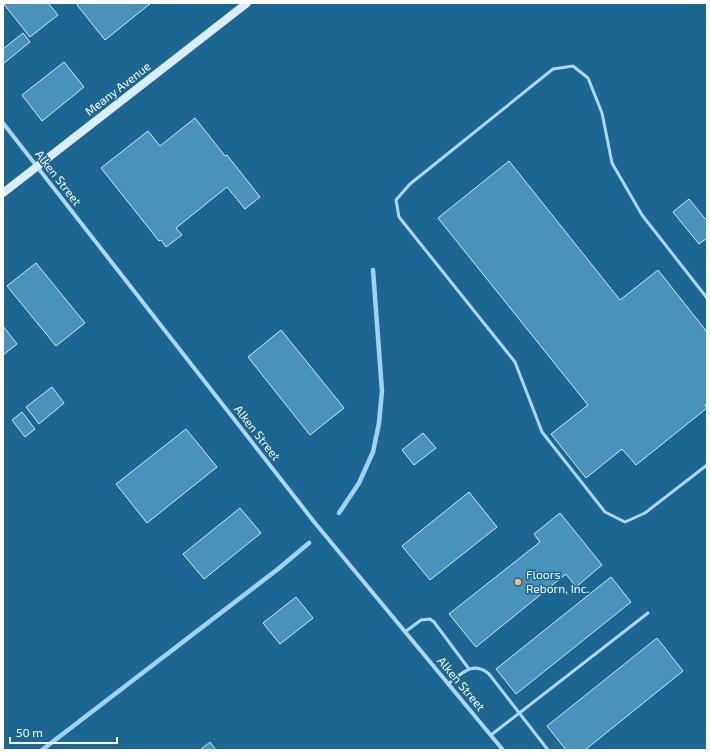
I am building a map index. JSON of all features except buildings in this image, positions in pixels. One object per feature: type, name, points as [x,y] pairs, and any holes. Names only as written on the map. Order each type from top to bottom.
[{"type":"street","name":"Meany Avenue","points":[[3,193],[247,3]]},
{"type":"street","name":"Alken Street","points":[[3,123],[315,523],[503,750]]},
{"type":"lane","points":[[707,298],[642,215],[612,163],[602,113],[588,78],[573,66],[553,69],[410,184],[396,200],[399,217],[515,362],[542,432],[605,512],[625,522],[645,514],[707,465]]},
{"type":"lane","points":[[491,736],[648,612]]},
{"type":"lane","points":[[405,632],[421,620],[430,618],[469,669]]},
{"type":"lane","points":[[448,684],[469,669],[478,668],[484,670],[489,674],[548,750]]},
{"type":"waterway","points":[[339,513],[359,483],[373,452],[379,423],[382,391],[373,270]]},
{"type":"waterway","points":[[42,750],[278,569],[309,543]]},
{"type":"place","name":"Floors Reborn, Inc.","points":[[518,582]]}]
